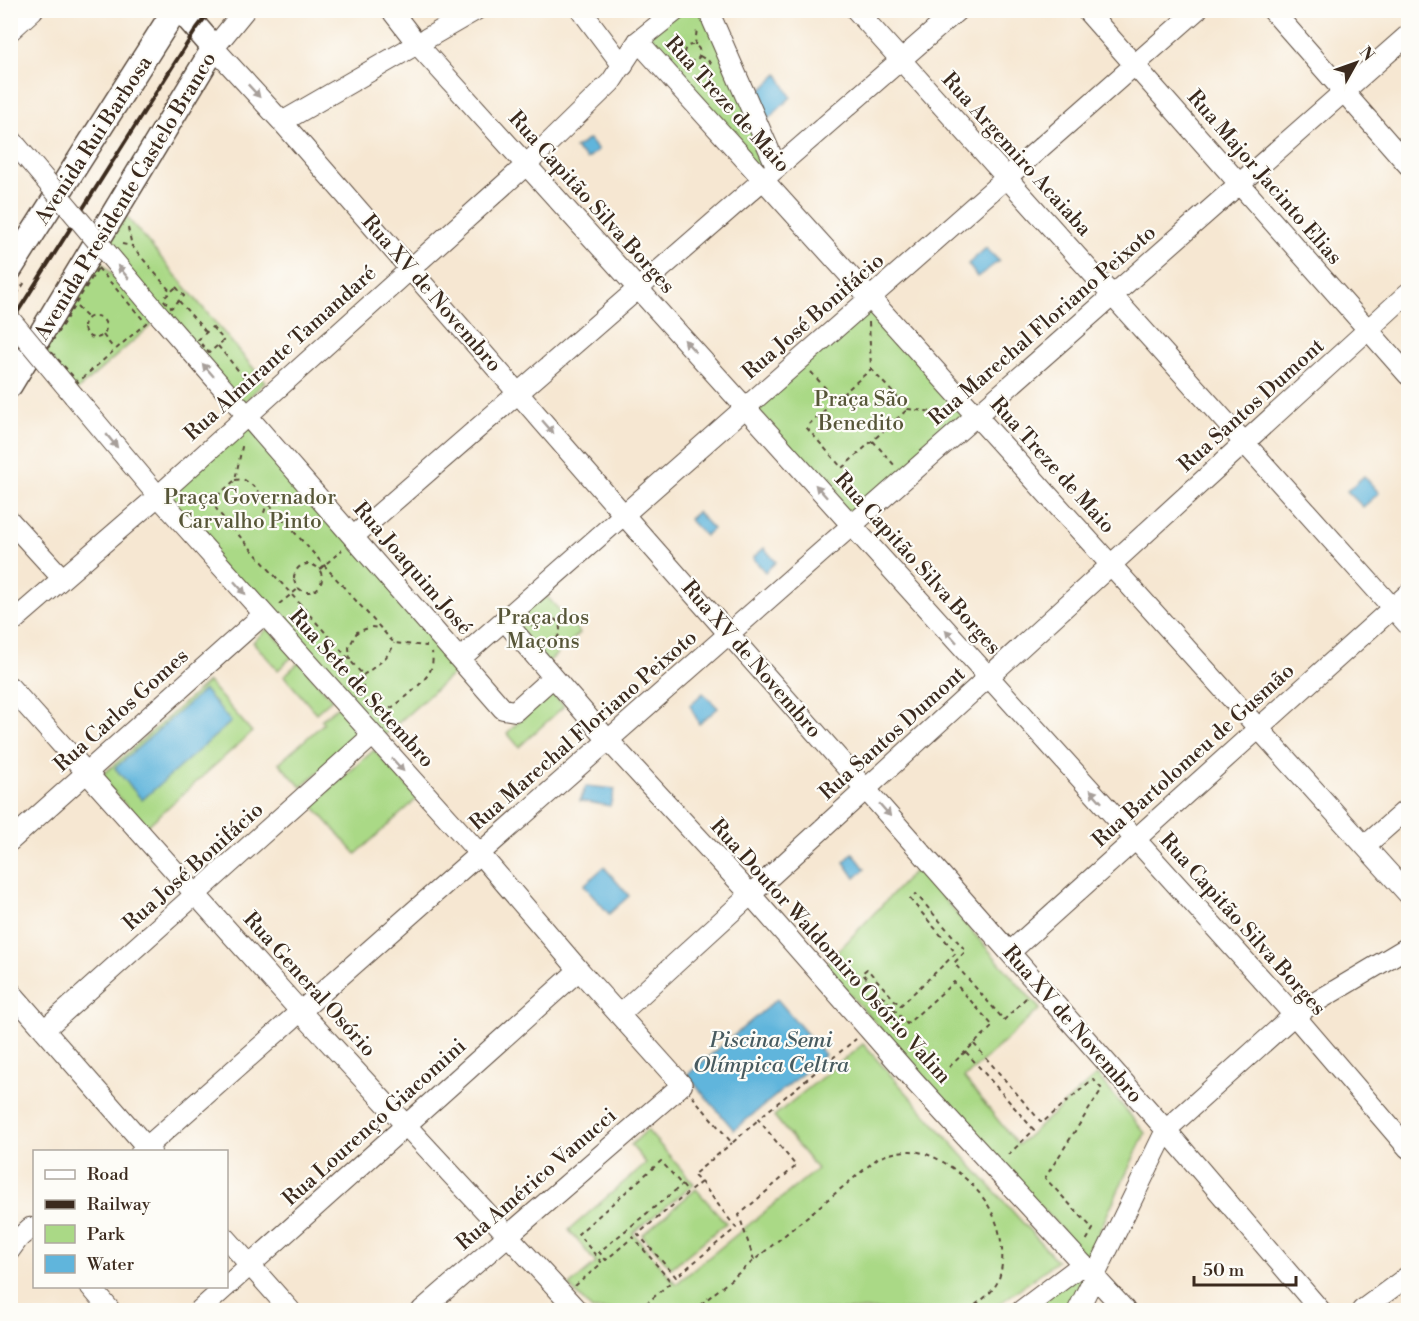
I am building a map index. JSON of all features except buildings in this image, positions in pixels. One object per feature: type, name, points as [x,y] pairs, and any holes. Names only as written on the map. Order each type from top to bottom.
[{"type":"main road","name":"Avenida Rui Barbosa","points":[[19,276],[176,10]]},
{"type":"main road","name":"Rua XV de Novembro","points":[[181,10],[214,48]]},
{"type":"main road","name":"Avenida Presidente Castelo Branco","points":[[10,385],[214,48]]},
{"type":"street","points":[[10,31],[33,10]]},
{"type":"street","name":"Avenida Presidente Castelo Branco","points":[[214,48],[245,10]]},
{"type":"street","name":"Rua Capitão Silva Borges","points":[[391,10],[418,45],[1294,1015],[1408,1148]]},
{"type":"street","points":[[282,122],[476,10]]},
{"type":"street","points":[[581,10],[622,66]]},
{"type":"street","name":"Rua Almirante Tamandaré","points":[[10,624],[62,578],[167,497],[247,414],[526,165],[611,82],[638,41],[677,10]]},
{"type":"street","name":"Rua Argemiro Acaiaba","points":[[856,10],[1408,625]]},
{"type":"street","points":[[349,542],[958,10]]},
{"type":"street","name":"Rua Major Jacinto Elias","points":[[1086,10],[1408,375]]},
{"type":"street","name":"Rua José Bonifácio","points":[[461,658],[745,408],[869,305],[1197,10]]},
{"type":"street","points":[[1272,10],[1408,165]]},
{"type":"street","name":"Rua Treze de Maio","points":[[704,15],[770,174]]},
{"type":"street","name":"Rua Marechal Floriano Peixoto","points":[[146,1150],[300,1011],[851,525],[968,415],[1112,295],[1408,35]]},
{"type":"street","name":"Rua Treze de Maio","points":[[638,41],[770,174],[869,305],[968,415],[1112,565],[1408,894]]},
{"type":"street","name":"Rua XV de Novembro","points":[[214,48],[282,122],[624,515],[1166,1130],[1320,1311]]},
{"type":"street","name":"Rua Joaquim José","points":[[10,138],[161,317],[247,414],[349,542],[461,658],[503,709],[515,711],[553,677]]},
{"type":"street","name":"Rua Santos Dumont","points":[[620,1014],[1408,293]]},
{"type":"street","name":"Rua Sete de Setembro","points":[[10,319],[74,396],[269,611],[372,736],[479,853],[682,1085]]},
{"type":"street","points":[[10,521],[62,578]]},
{"type":"street","name":"Rua Bartolomeu de Gusmão","points":[[1010,952],[1408,594]]},
{"type":"street","name":"Rua Carlos Gomes","points":[[10,841],[269,611]]},
{"type":"street","name":"Rua Doutor Waldomiro Osório Valim","points":[[504,620],[608,740],[751,895],[915,1082],[1088,1262],[1125,1311]]},
{"type":"street","name":"Rua General Osório","points":[[10,687],[300,1011],[577,1311]]},
{"type":"street","name":"Rua José Bonifácio","points":[[44,1030],[372,736]]},
{"type":"street","points":[[1365,846],[1408,808]]},
{"type":"street","points":[[1078,1311],[1088,1262],[1166,1130],[1294,1015],[1408,947]]},
{"type":"street","name":"Rua Lourenço Giacomini","points":[[228,1286],[579,970]]},
{"type":"street","points":[[10,991],[146,1150]]},
{"type":"street","name":"Rua Américo Vanucci","points":[[422,1311],[682,1085]]},
{"type":"street","points":[[10,1250],[18,1239],[32,1229]]},
{"type":"street","points":[[228,1240],[290,1311]]},
{"type":"street","points":[[1022,1311],[1088,1262]]},
{"type":"street","points":[[1362,1311],[1408,1276]]},
{"type":"street","points":[[91,1288],[110,1311]]},
{"type":"street","name":"Rua Lourenço Giacomini","points":[[200,1311],[226,1288]]},
{"type":"path","points":[[695,45],[704,15]]},
{"type":"path","points":[[695,45],[701,50],[700,56],[694,61],[689,60],[685,56],[685,48],[695,45]]},
{"type":"path","points":[[700,56],[717,66],[713,57]]},
{"type":"path","points":[[114,243],[132,246],[171,292]]},
{"type":"path","points":[[98,268],[146,323],[115,350],[78,382],[48,348],[98,268]]},
{"type":"path","points":[[10,295],[19,276]]},
{"type":"path","points":[[10,304],[19,276]]},
{"type":"path","points":[[176,287],[184,296],[179,301],[171,308],[163,299],[176,287]]},
{"type":"path","points":[[179,301],[206,332]]},
{"type":"path","points":[[75,305],[88,318]]},
{"type":"path","points":[[869,305],[871,369],[908,409],[968,415]]},
{"type":"path","points":[[96,316],[102,319],[106,325],[103,335],[93,338],[86,335],[83,327],[88,318],[96,316]]},
{"type":"path","points":[[212,327],[224,340],[209,353],[198,340],[206,332],[212,327]]},
{"type":"path","points":[[103,335],[115,350]]},
{"type":"path","points":[[218,346],[256,392]]},
{"type":"path","points":[[807,368],[836,400]]},
{"type":"path","points":[[871,369],[806,427],[842,468],[908,409]]},
{"type":"path","points":[[167,497],[215,498],[235,480],[244,436]]},
{"type":"path","points":[[873,441],[899,471]]},
{"type":"path","points":[[235,480],[248,481],[393,643],[431,646],[440,654]]},
{"type":"path","points":[[215,498],[215,507],[363,675],[363,706]]},
{"type":"path","points":[[234,528],[250,527],[258,521],[264,514],[266,500]]},
{"type":"path","points":[[320,569],[349,542]]},
{"type":"path","points":[[309,564],[320,569],[323,578],[317,590],[308,593],[298,588],[294,576],[299,567],[309,564]]},
{"type":"path","points":[[269,611],[298,588]]},
{"type":"path","points":[[531,631],[533,623],[541,617],[548,616],[558,622],[559,634],[552,644],[546,646]]},
{"type":"path","points":[[351,661],[349,647],[357,632],[371,627],[380,628]]},
{"type":"path","points":[[363,675],[386,657],[392,650],[393,643]]},
{"type":"path","points":[[370,709],[377,712],[386,711],[395,706],[430,673],[433,660],[431,646]]},
{"type":"path","points":[[949,1067],[993,1026],[954,982],[907,1024],[862,973],[867,969],[900,1005],[956,952],[910,899],[916,894],[966,951],[954,963],[1004,1020],[1033,992]]},
{"type":"path","points":[[701,1182],[638,1234],[676,1277],[736,1228],[701,1182],[693,1174],[862,1034]]},
{"type":"path","points":[[974,1044],[1042,1123],[1093,1079],[1102,1089],[1045,1178],[1093,1229],[1088,1262]]},
{"type":"path","points":[[966,1052],[1034,1130],[1006,1156]]},
{"type":"path","points":[[682,1085],[732,1143]]},
{"type":"path","points":[[754,1260],[739,1215],[796,1166],[759,1119]]},
{"type":"path","points":[[694,1311],[878,1158],[897,1152],[910,1151],[924,1154],[956,1172],[974,1188],[988,1206],[1000,1238],[1003,1258],[997,1282],[992,1292],[968,1311]]},
{"type":"path","points":[[574,1287],[602,1263],[578,1234],[662,1161],[688,1192]]},
{"type":"path","points":[[639,1311],[672,1282],[633,1237],[606,1260],[599,1252],[682,1185]]},
{"type":"green space","points":[[677,11],[708,11],[777,168],[764,180],[638,41]]},
{"type":"green space","points":[[126,216],[265,382],[240,406],[104,250]]},
{"type":"green space","points":[[97,257],[154,323],[76,391],[40,350]]},
{"type":"green space","name":"Praça São Benedito","points":[[870,297],[976,415],[851,525],[745,407]]},
{"type":"green space","name":"Praça Governador Carvalho Pinto","points":[[247,414],[465,663],[377,742],[158,496]]},
{"type":"green space","name":"Praça dos Maçons","points":[[540,589],[580,633],[544,666],[504,620]]},
{"type":"green space","points":[[268,628],[293,656],[278,670],[253,642]]},
{"type":"green space","points":[[299,662],[332,699],[316,713],[284,676]]},
{"type":"green space","points":[[208,682],[252,732],[146,827],[100,777]]},
{"type":"green space","points":[[551,692],[564,706],[519,747],[507,733]]},
{"type":"green space","points":[[338,706],[362,733],[301,787],[279,763],[324,723],[321,720]]},
{"type":"green space","points":[[374,750],[418,798],[356,854],[312,805]]},
{"type":"green space","points":[[917,868],[1040,1009],[964,1078],[1018,1145],[1097,1075],[1145,1133],[1087,1258],[824,966]]},
{"type":"green space","points":[[863,1044],[1057,1261],[991,1310],[592,1310],[569,1286],[596,1263],[569,1230],[646,1163],[631,1145],[647,1130],[694,1184],[633,1233],[676,1284],[817,1169],[774,1116]]},
{"type":"green space","points":[[696,1189],[726,1223],[671,1268],[642,1235]]},
{"type":"green space","points":[[1083,1264],[1095,1277],[1078,1310],[1022,1310]]},
{"type":"water","points":[[778,74],[791,97],[766,121],[754,97]]},
{"type":"water","points":[[589,139],[598,150],[587,159],[575,148]]},
{"type":"water","points":[[986,248],[999,261],[977,277],[968,264]]},
{"type":"water","points":[[1364,476],[1379,493],[1363,507],[1347,491]]},
{"type":"water","points":[[697,512],[713,529],[705,536],[689,519]]},
{"type":"water","points":[[764,548],[776,562],[765,572],[753,558]]},
{"type":"water","points":[[204,690],[231,722],[142,800],[115,768]]},
{"type":"water","points":[[703,693],[718,708],[699,724],[690,705]]},
{"type":"water","points":[[586,786],[615,789],[610,806],[580,801]]},
{"type":"water","points":[[853,853],[865,869],[855,878],[844,862]]},
{"type":"water","points":[[604,867],[629,896],[609,914],[584,885]]},
{"type":"water","name":"Piscina Semi Olímpica Celtra","points":[[777,999],[825,1055],[734,1130],[687,1075]]},
{"type":"railway","points":[[10,324],[197,28],[211,10]]}]
